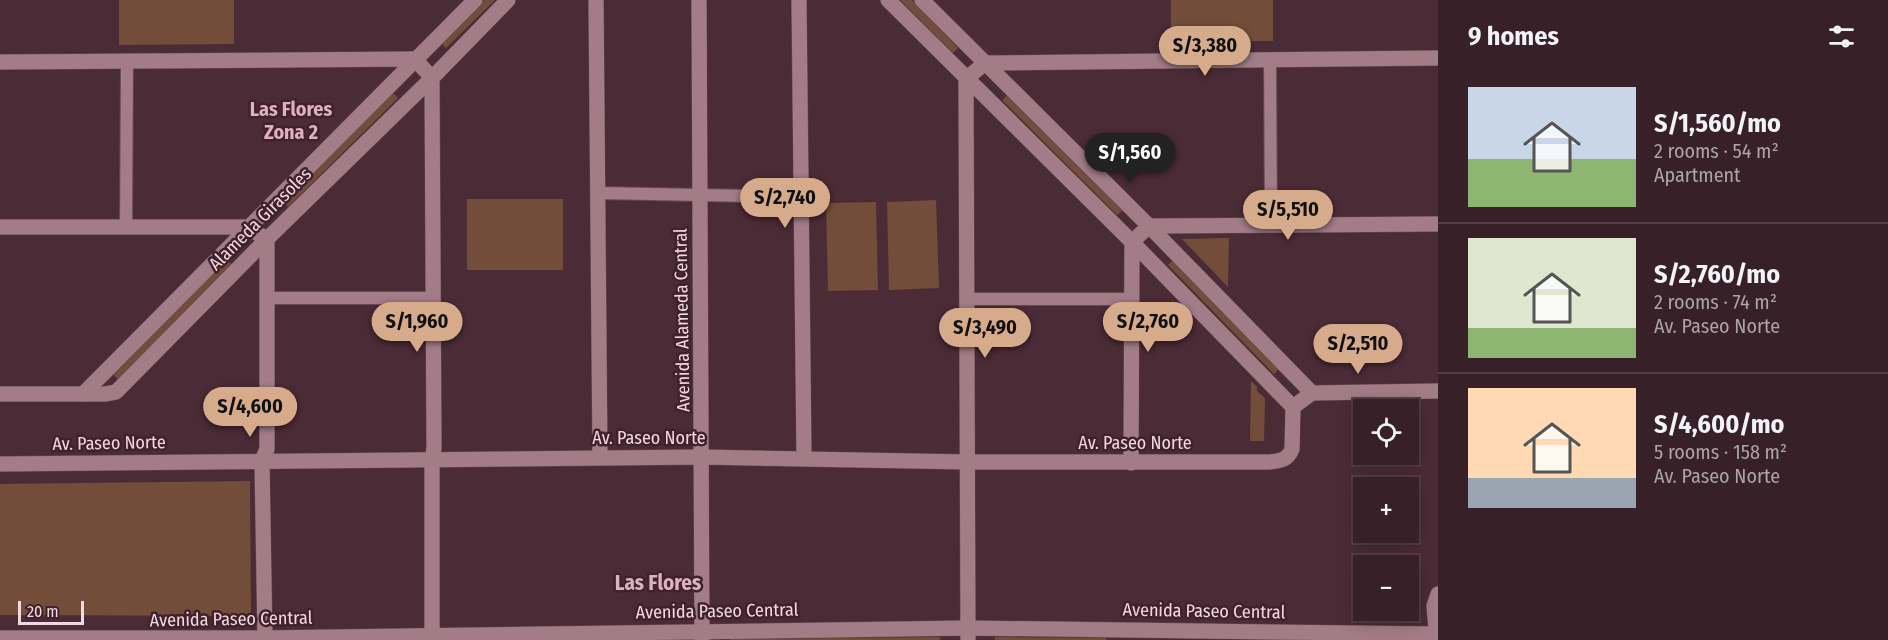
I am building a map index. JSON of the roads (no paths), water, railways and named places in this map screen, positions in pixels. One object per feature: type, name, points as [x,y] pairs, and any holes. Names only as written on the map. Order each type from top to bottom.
[{"type":"street","points":[[83,394],[474,0]]},
{"type":"street","name":"Alameda Girasoles","points":[[0,394],[105,394],[116,392],[508,0]]},
{"type":"street","points":[[596,0],[600,457]]},
{"type":"street","name":"Avenida Alameda Central","points":[[699,0],[702,635]]},
{"type":"street","points":[[799,0],[804,458]]},
{"type":"street","points":[[888,0],[1132,242],[1293,407],[1312,393],[1438,391]]},
{"type":"street","points":[[922,0],[1149,226],[1312,393]]},
{"type":"street","points":[[966,79],[985,63],[1438,58]]},
{"type":"street","points":[[0,62],[415,59],[432,78],[434,448],[432,461],[432,638]]},
{"type":"street","points":[[1270,60],[1271,224]]},
{"type":"street","points":[[126,227],[127,61]]},
{"type":"street","points":[[966,79],[968,634]]},
{"type":"street","points":[[599,193],[801,197]]},
{"type":"street","points":[[1131,463],[1132,242],[1149,226],[1438,224]]},
{"type":"street","points":[[0,227],[248,227],[267,239],[267,449],[262,461],[265,639]]},
{"type":"street","points":[[268,298],[433,298]]},
{"type":"street","points":[[968,299],[1132,299]]},
{"type":"street","name":"Av. Paseo Norte","points":[[0,464],[432,461],[600,457],[968,462],[1269,462],[1285,459],[1290,454],[1293,407]]},
{"type":"street","points":[[1436,637],[1434,606],[1438,594]]},
{"type":"street","name":"Avenida Paseo Central","points":[[0,638],[265,639],[968,634],[1436,637]]},
{"type":"district","name":"Las Flores Zona 2","points":[[291,120]]},
{"type":"district","name":"Las Flores","points":[[658,583]]}]
